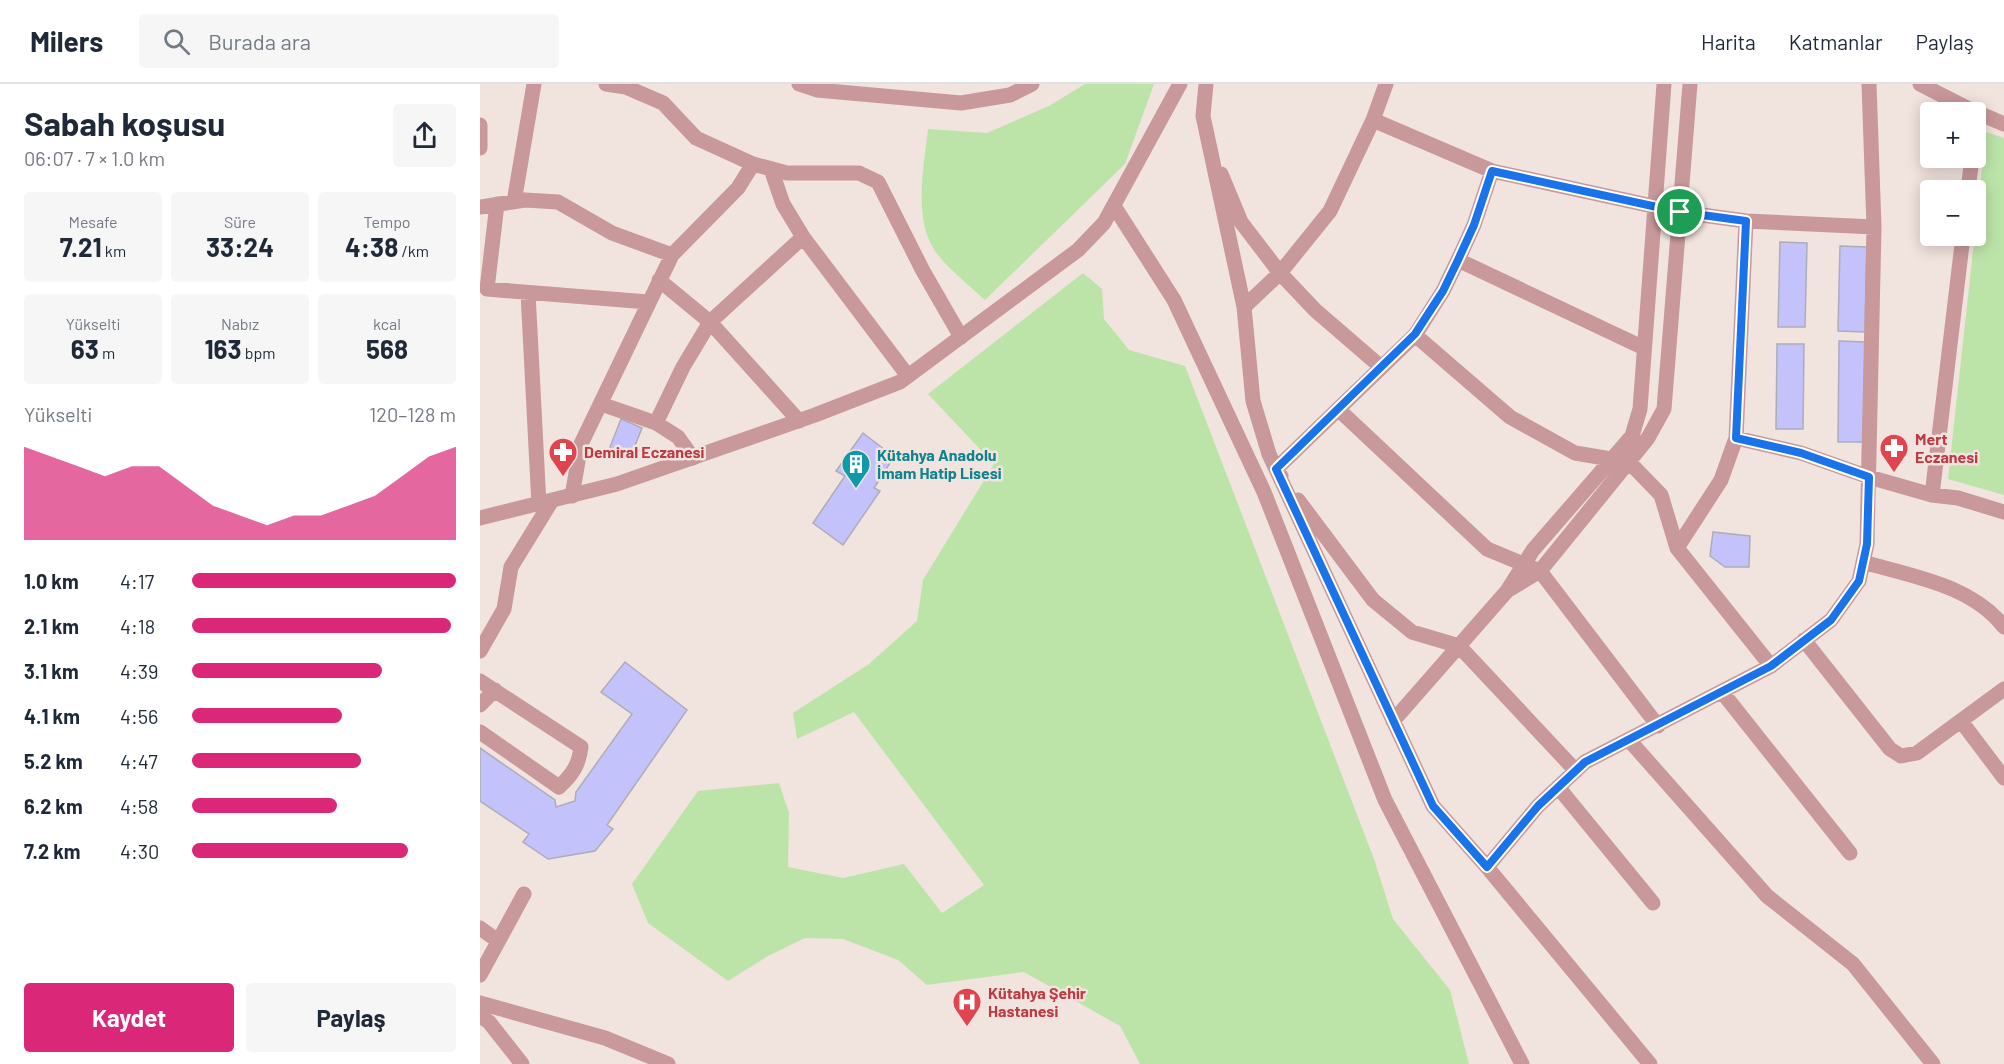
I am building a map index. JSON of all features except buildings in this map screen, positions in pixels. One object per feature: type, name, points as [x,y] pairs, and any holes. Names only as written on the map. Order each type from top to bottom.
[{"type":"street","points":[[514,202],[534,84]]},
{"type":"street","points":[[606,84],[641,89],[663,103],[696,138],[753,164],[787,173],[860,173],[878,182],[923,271],[961,337]]},
{"type":"street","points":[[799,84],[817,90],[961,103],[1010,95],[1032,84]]},
{"type":"street","points":[[480,518],[617,484],[799,421],[900,382],[1078,250],[1104,223],[1180,84]]},
{"type":"street","points":[[1206,84],[1203,116],[1244,307],[1253,401],[1276,469],[1433,806],[1487,867],[1650,1064]]},
{"type":"street","points":[[1244,307],[1280,273],[1329,211],[1373,120],[1386,84]]},
{"type":"street","points":[[1393,721],[1507,591],[1533,550],[1632,436],[1640,409],[1664,84]]},
{"type":"street","points":[[1507,591],[1540,571],[1648,438],[1664,409],[1690,84]]},
{"type":"street","points":[[1487,867],[1538,806],[1585,762],[1771,666],[1831,620],[1859,581],[1867,544],[1869,477],[1874,228],[1869,84]]},
{"type":"street","points":[[1920,84],[1949,102]]},
{"type":"street","points":[[1373,120],[1492,171],[1654,207],[1746,221],[1874,228]]},
{"type":"street","points":[[1986,121],[2004,124]]},
{"type":"street","points":[[480,125],[480,148]]},
{"type":"street","points":[[1211,154],[1228,187],[1241,222],[1280,273],[1315,310],[1381,367]]},
{"type":"street","points":[[572,496],[581,444],[672,255],[738,188],[753,164]]},
{"type":"street","points":[[771,169],[783,204],[804,237],[908,376]]},
{"type":"street","points":[[1276,469],[1415,334],[1443,291],[1458,260],[1474,225],[1492,171]]},
{"type":"street","points":[[480,207],[514,202],[558,202],[612,233],[672,255]]},
{"type":"street","points":[[497,204],[487,289],[648,302]]},
{"type":"street","points":[[1114,206],[1174,300],[1264,492],[1385,800],[1522,1064]]},
{"type":"street","points":[[1677,548],[1721,480],[1736,438],[1746,221]]},
{"type":"street","points":[[656,423],[682,367],[710,322],[804,237]]},
{"type":"street","points":[[1932,495],[1961,246]]},
{"type":"street","points":[[1458,260],[1644,348]]},
{"type":"street","points":[[659,280],[710,322],[799,421]]},
{"type":"street","points":[[480,651],[504,609],[511,567],[545,503],[528,293]]},
{"type":"street","points":[[1415,334],[1510,417],[1575,453],[1629,462],[1661,495],[1677,548],[1771,666]]},
{"type":"street","points":[[601,404],[656,423],[678,437],[693,458]]},
{"type":"street","points":[[1338,409],[1487,549],[1540,571],[1658,726]]},
{"type":"street","points":[[1736,438],[1801,453],[1869,477],[1932,495],[1958,498],[2004,512]]},
{"type":"street","points":[[1276,469],[1373,600],[1412,632],[1459,646],[1576,771]]},
{"type":"street","points":[[1863,562],[1952,588],[1974,600],[2004,627]]},
{"type":"street","points":[[1804,640],[1890,749],[1901,756],[1917,753],[2004,689]]},
{"type":"street","points":[[480,681],[581,747],[580,761],[559,787],[480,732]]},
{"type":"street","points":[[480,705],[495,690]]},
{"type":"street","points":[[1722,692],[1850,854]]},
{"type":"street","points":[[1961,721],[2004,778]]},
{"type":"street","points":[[1629,740],[1767,896],[1853,964],[1933,1064]]},
{"type":"street","points":[[1558,787],[1653,903]]},
{"type":"street","points":[[480,975],[524,894]]},
{"type":"street","points":[[480,928],[498,941]]},
{"type":"street","points":[[480,1003],[605,1038],[668,1064]]},
{"type":"street","points":[[480,1016],[489,1022],[522,1064]]},
{"type":"green space","points":[[1085,84],[1154,84],[1125,164],[985,300],[945,263],[928,238],[922,208],[922,191],[928,129],[987,133],[1049,106]]},
{"type":"green space","points":[[1986,132],[2004,138],[2004,495],[1948,479],[1974,246],[1986,246],[1986,180],[1981,180],[1982,168],[1986,168]]},
{"type":"green space","points":[[1083,273],[1102,289],[1104,319],[1129,350],[1185,366],[1374,859],[1393,919],[1450,990],[1469,1064],[1140,1064],[1120,1026],[1024,972],[927,985],[898,960],[843,939],[805,938],[768,956],[728,981],[648,923],[632,884],[698,791],[779,783],[789,813],[788,867],[843,878],[904,864],[942,913],[984,885],[854,712],[797,739],[793,713],[869,664],[917,621],[923,580],[994,464],[928,394]]},
{"type":"place","name":"Mert Eczanesi","points":[[1894,474]]},
{"type":"place","name":"Demiral Eczanesi","points":[[563,478]]},
{"type":"place","name":"Kütahya Anadolu İmam Hatip Lisesi","points":[[856,490]]},
{"type":"place","name":"Kütahya Şehir Hastanesi","points":[[967,1028]]},
{"type":"route","points":[[1492,171],[1680,212],[1746,221],[1736,438],[1801,453],[1869,477],[1867,544],[1859,581],[1831,620],[1771,666],[1585,762],[1538,806],[1487,867],[1433,806],[1276,469],[1415,334],[1443,291],[1458,260],[1474,225],[1492,171]]}]
